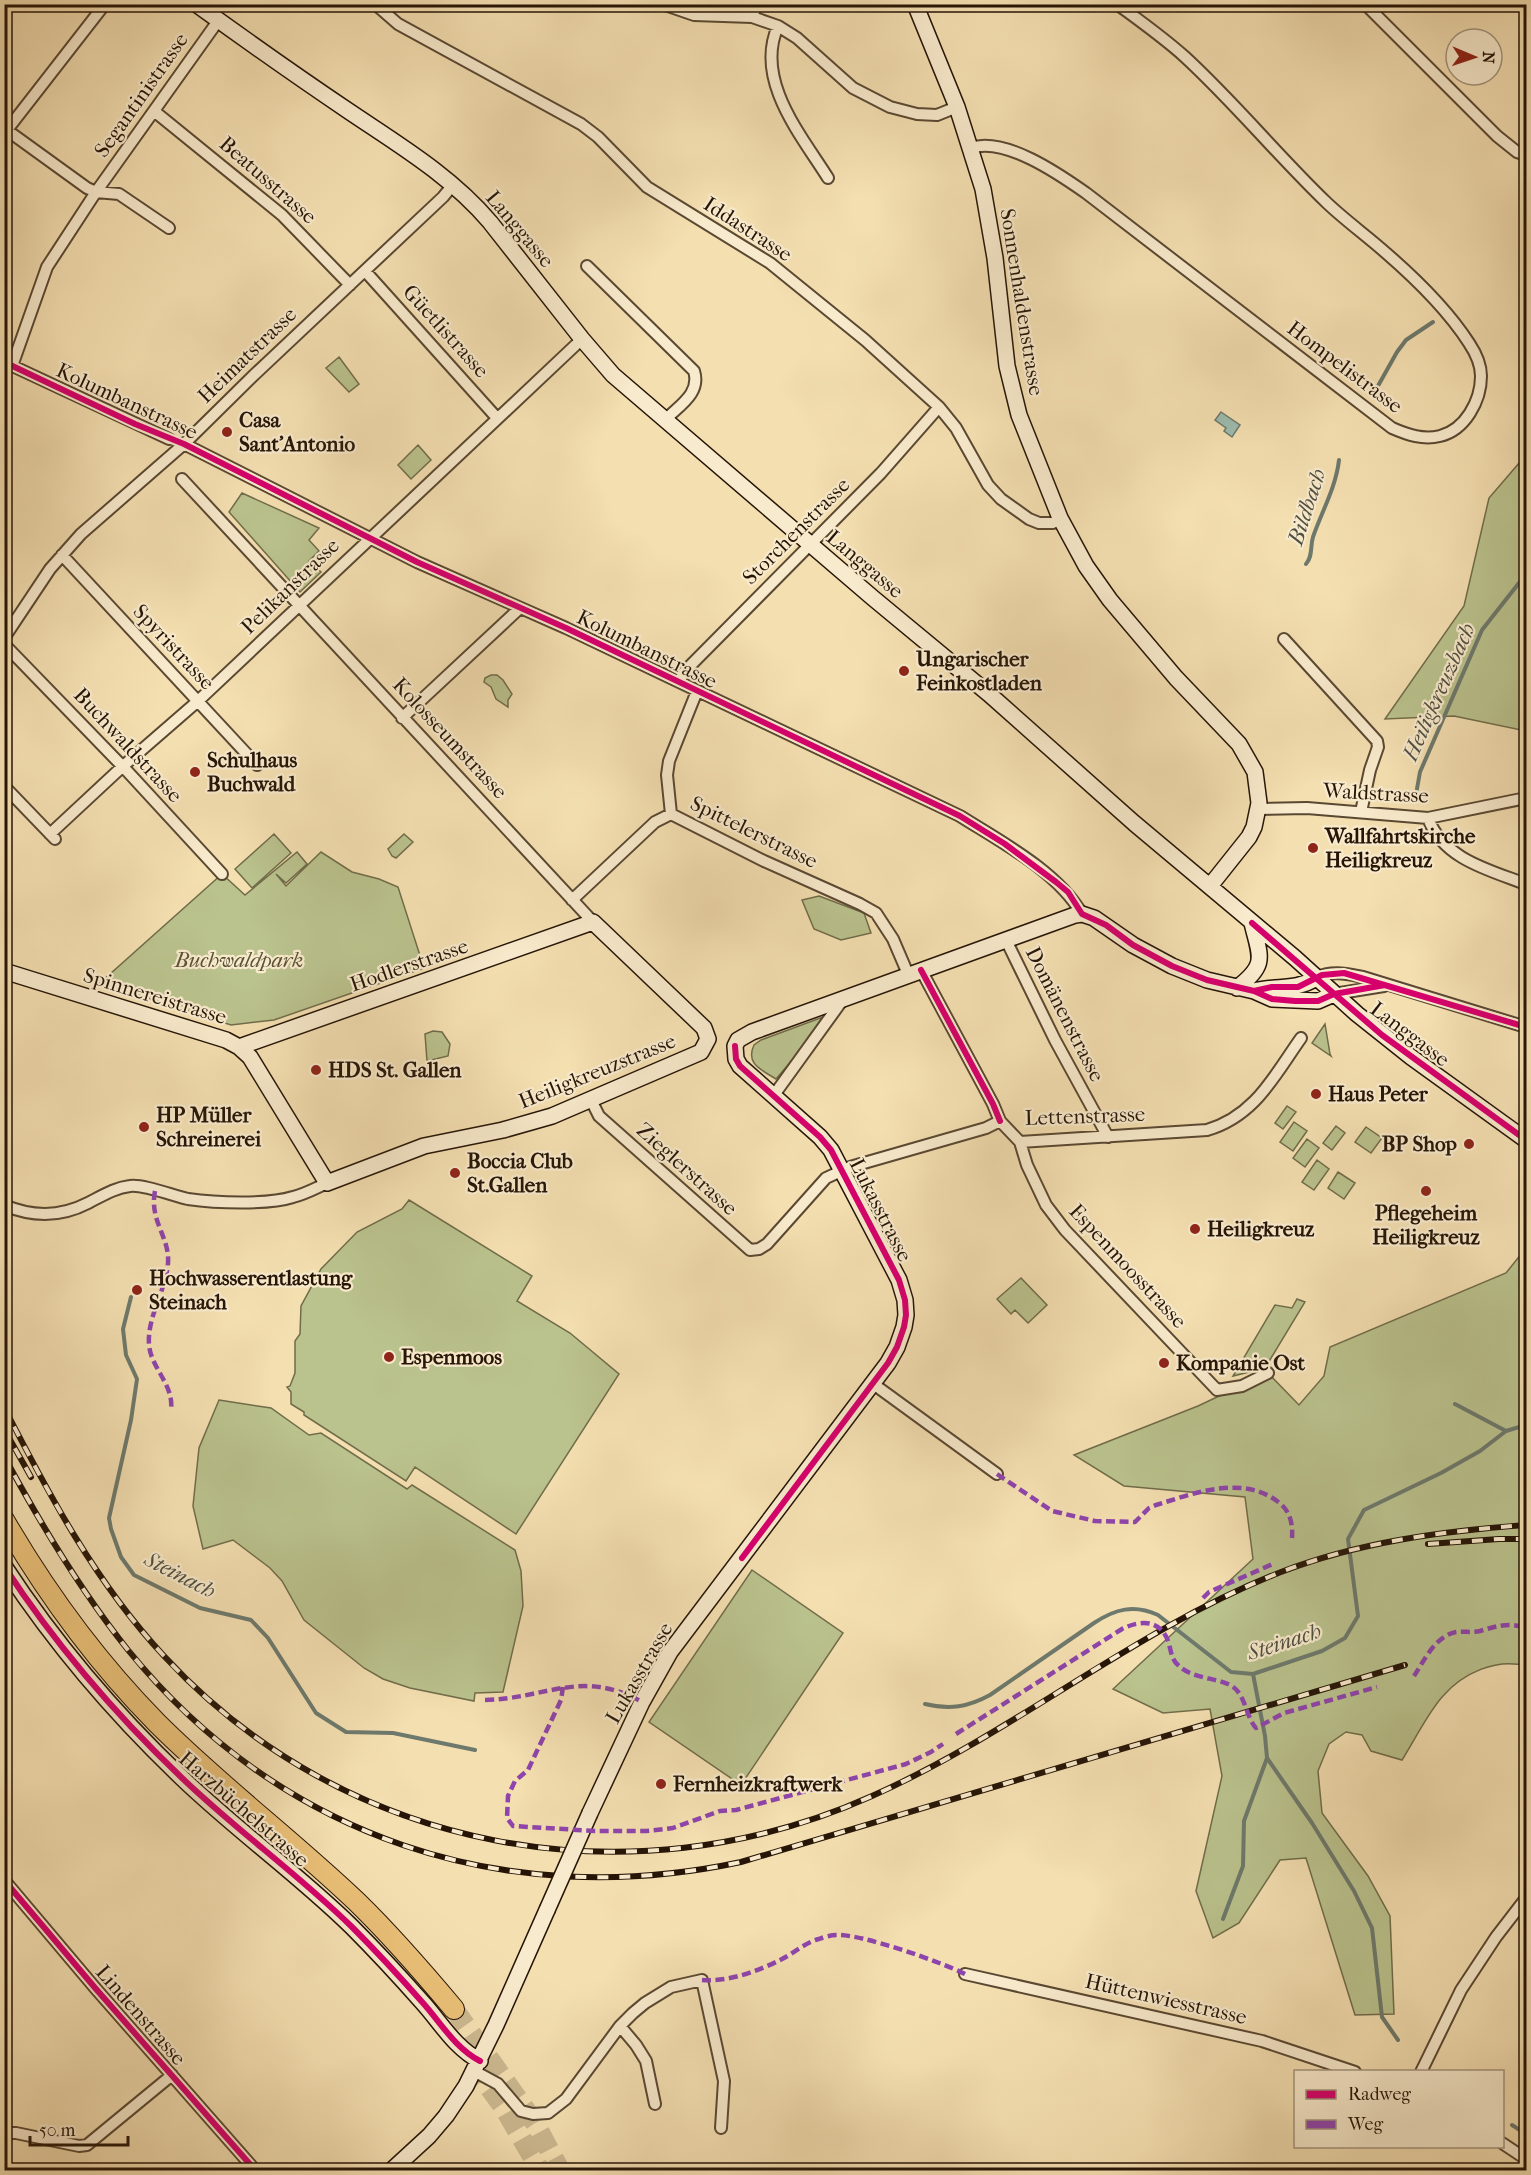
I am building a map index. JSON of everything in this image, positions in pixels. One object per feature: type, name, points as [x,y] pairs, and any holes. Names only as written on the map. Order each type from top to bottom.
[{"type":"highway","points":[[4,1520],[30,1564],[67,1618],[108,1670],[165,1731],[355,1900],[404,1950],[454,2009]]},
{"type":"main road","name":"Langgasse","points":[[196,4],[308,83],[415,154],[477,207],[613,375],[989,694],[1134,823],[1334,994],[1411,1058],[1527,1140]]},
{"type":"main road","name":"Sonnenhaldenstrasse","points":[[915,4],[957,107],[971,148],[989,216],[1004,348],[1015,402],[1060,518],[1086,566],[1110,600],[1176,678],[1239,744],[1257,782],[1258,809],[1254,827],[1249,837],[1210,886]]},
{"type":"main road","points":[[708,1039],[735,1046],[742,1037],[752,1032],[1082,914]]},
{"type":"main road","name":"Kolumbanstrasse","points":[[1082,914],[1100,922],[1133,945],[1172,966],[1207,980],[1254,991],[1272,999],[1318,1001],[1334,994]]},
{"type":"main road","name":"Kolosseumstrasse","points":[[593,922],[704,1028],[708,1039]]},
{"type":"main road","name":"Hodlerstrasse","points":[[240,1047],[593,922]]},
{"type":"main road","points":[[1237,988],[1259,968],[1258,946],[1252,923]]},
{"type":"main road","name":"Spinnereistrasse","points":[[4,971],[216,1037],[240,1047],[250,1057],[327,1183]]},
{"type":"main road","name":"Kolumbanstrasse","points":[[1254,991],[1272,987],[1298,987],[1316,978]]},
{"type":"main road","name":"Heiligkreuzstrasse","points":[[327,1183],[416,1149],[539,1121],[701,1052],[708,1039]]},
{"type":"main road","name":"Lukasstrasse","points":[[392,2170],[429,2136],[446,2116],[477,2066],[590,1813],[642,1702],[670,1652],[888,1363],[903,1333],[906,1315],[899,1280],[831,1150],[820,1137],[740,1066],[736,1059],[735,1046]]},
{"type":"main road","name":"Harzbüchelstrasse","points":[[4,1566],[29,1604],[75,1664],[122,1719],[182,1779],[350,1925],[424,2004],[453,2041],[477,2066]]},
{"type":"street","points":[[96,192],[87,188],[6,129],[105,4]]},
{"type":"street","points":[[662,4],[694,15],[752,17],[778,27],[797,38],[854,88],[890,107],[917,114],[937,115],[957,107]]},
{"type":"street","points":[[752,17],[757,4]]},
{"type":"street","name":"Hompelistrasse","points":[[971,148],[980,145],[992,146],[1028,157],[1058,173],[1392,429],[1421,438],[1442,436],[1456,428],[1468,417],[1477,400],[1481,374],[1477,358],[1469,343],[1450,317],[1385,251],[1334,209],[1294,171],[1185,57],[1117,4]]},
{"type":"street","points":[[1365,4],[1497,136],[1517,152],[1527,155]]},
{"type":"street","name":"Iddastrasse","points":[[376,5],[398,24],[581,124],[598,137],[647,187],[770,263],[865,340],[939,406],[956,428],[988,485],[1001,499],[1039,523],[1053,523],[1060,518]]},
{"type":"street","name":"Segantinistrasse","points":[[8,364],[47,267],[96,192],[218,21]]},
{"type":"street","points":[[778,27],[772,48],[778,94],[786,111],[828,178]]},
{"type":"street","name":"Beatusstrasse","points":[[154,111],[282,215],[350,285]]},
{"type":"street","name":"Heimatstrasse","points":[[4,638],[50,568],[81,534],[184,444],[452,186]]},
{"type":"street","name":"Segantinistrasse","points":[[96,192],[119,194],[169,228]]},
{"type":"street","points":[[587,266],[694,371],[696,382],[693,391],[666,419]]},
{"type":"street","name":"Güetlistrasse","points":[[365,271],[497,418]]},
{"type":"street","name":"Pelikanstrasse","points":[[4,786],[52,837],[122,767],[198,701],[582,339]]},
{"type":"street","name":"Kolumbanstrasse","points":[[8,364],[169,439]]},
{"type":"street","name":"Storchenstrasse","points":[[679,682],[684,672],[881,473],[939,406]]},
{"type":"street","name":"Kolumbanstrasse","points":[[184,444],[453,579],[679,682],[960,816],[1005,844],[1056,882],[1068,892],[1082,914]]},
{"type":"street","name":"Kolosseumstrasse","points":[[182,479],[298,607],[593,922]]},
{"type":"street","name":"Spyristrasse","points":[[62,555],[257,765]]},
{"type":"street","points":[[402,718],[520,608]]},
{"type":"street","points":[[1284,639],[1377,741],[1378,747],[1370,770],[1361,812]]},
{"type":"street","name":"Buchwaldstrasse","points":[[4,644],[222,874]]},
{"type":"street","points":[[671,814],[667,775],[669,761],[698,691]]},
{"type":"street","name":"Waldstrasse","points":[[1258,809],[1307,808],[1428,818],[1527,798]]},
{"type":"street","name":"Spittelerstrasse","points":[[572,900],[655,822],[671,814],[764,861],[876,913],[915,972]]},
{"type":"street","points":[[1428,818],[1431,827],[1444,843],[1466,861],[1527,884]]},
{"type":"street","name":"Domänenstrasse","points":[[1006,940],[1055,1040],[1108,1137]]},
{"type":"street","points":[[915,972],[993,1104],[1000,1121]]},
{"type":"street","points":[[1316,978],[1331,973],[1363,977],[1527,1027]]},
{"type":"street","points":[[1334,994],[1385,985]]},
{"type":"street","points":[[774,1095],[844,998]]},
{"type":"street","name":"Lettenstrasse","points":[[767,1244],[826,1178],[842,1170],[986,1128],[1000,1121],[1020,1142],[1208,1130],[1228,1123],[1253,1104],[1301,1038]]},
{"type":"street","name":"Zieglerstrasse","points":[[591,1100],[599,1116],[745,1247],[755,1250],[767,1244]]},
{"type":"street","name":"Espenmoosstrasse","points":[[1020,1142],[1027,1165],[1046,1205],[1065,1230],[1216,1390],[1242,1386],[1268,1373]]},
{"type":"street","name":"Heiligkreuzstrasse","points":[[4,1205],[24,1212],[56,1214],[86,1204],[109,1191],[132,1185],[190,1199],[222,1202],[278,1201],[327,1183]]},
{"type":"street","points":[[872,1383],[996,1474]]},
{"type":"street","name":"Lindenstrasse","points":[[4,1880],[255,2170]]},
{"type":"street","points":[[1422,2070],[1461,1990],[1496,1937],[1527,1898]]},
{"type":"street","name":"Hüttenwiesstrasse","points":[[965,1974],[1262,2041],[1349,2070]]},
{"type":"street","points":[[477,2066],[498,2084],[521,2110],[533,2114],[548,2113],[566,2099],[620,2026],[645,2003],[665,1990],[684,1983],[702,1980],[724,2082],[721,2128]]},
{"type":"street","points":[[620,2026],[646,2061],[655,2104]]},
{"type":"street","points":[[4,2133],[23,2134],[79,2146],[87,2145],[172,2075]]},
{"type":"street","points":[[1504,2144],[1527,2159]]},
{"type":"green space","points":[[339,357],[359,384],[349,392],[326,368]]},
{"type":"green space","points":[[418,445],[431,460],[411,479],[398,465]]},
{"type":"green space","points":[[1526,455],[1526,731],[1454,716],[1385,719],[1464,606],[1489,498]]},
{"type":"green space","points":[[242,493],[319,528],[309,540],[319,551],[309,561],[321,572],[300,592],[229,512]]},
{"type":"green space","points":[[497,675],[503,680],[512,694],[508,700],[508,707],[496,699],[491,687],[484,682],[485,678]]},
{"type":"green space","points":[[274,834],[291,853],[252,888],[235,869]]},
{"type":"green space","points":[[404,834],[413,842],[396,858],[388,849]]},
{"type":"green space","name":"Buchwaldpark","points":[[297,852],[307,864],[286,883],[276,874],[286,886],[321,852],[352,872],[398,887],[424,968],[274,1020],[231,1025],[100,983],[222,874],[245,895]]},
{"type":"green space","points":[[819,896],[864,913],[871,933],[841,940],[814,929],[802,900]]},
{"type":"green space","points":[[823,1017],[800,1051],[776,1079],[753,1062],[754,1045],[761,1040]]},
{"type":"green space","points":[[1325,1024],[1330,1054],[1331,1056],[1312,1043]]},
{"type":"green space","points":[[433,1031],[442,1032],[450,1044],[448,1056],[427,1061],[425,1034]]},
{"type":"green space","points":[[1287,1106],[1296,1112],[1283,1129],[1275,1123]]},
{"type":"green space","points":[[1294,1122],[1307,1131],[1293,1151],[1280,1142]]},
{"type":"green space","points":[[1336,1126],[1345,1133],[1332,1150],[1323,1143]]},
{"type":"green space","points":[[1366,1127],[1382,1138],[1371,1153],[1355,1142]]},
{"type":"green space","points":[[1307,1139],[1319,1148],[1305,1167],[1293,1158]]},
{"type":"green space","points":[[1317,1160],[1329,1169],[1314,1190],[1302,1182]]},
{"type":"green space","points":[[1338,1172],[1355,1183],[1344,1199],[1328,1188]]},
{"type":"green space","name":"Espenmoos","points":[[409,1200],[532,1276],[517,1301],[570,1333],[619,1374],[516,1534],[415,1467],[406,1481],[304,1415],[304,1412],[291,1404],[291,1392],[287,1387],[290,1386],[295,1373],[295,1341],[300,1334],[301,1306],[321,1269],[357,1232],[402,1209]]},
{"type":"green space","points":[[1526,1248],[1526,1666],[1503,1664],[1492,1666],[1460,1680],[1438,1702],[1402,1760],[1371,1751],[1362,1735],[1346,1732],[1329,1744],[1318,1771],[1322,1813],[1368,1876],[1390,1916],[1394,2014],[1355,2015],[1306,1858],[1280,1860],[1239,1923],[1213,1938],[1196,1891],[1222,1776],[1210,1709],[1163,1713],[1113,1689],[1253,1559],[1245,1497],[1124,1486],[1074,1455],[1198,1406],[1268,1373],[1299,1405],[1324,1376],[1330,1347],[1506,1273]]},
{"type":"green space","points":[[1021,1278],[1047,1305],[1028,1323],[1015,1310],[1011,1314],[997,1299]]},
{"type":"green space","points":[[1297,1299],[1305,1302],[1265,1368],[1233,1376],[1275,1305],[1292,1308]]},
{"type":"green space","points":[[219,1400],[271,1408],[309,1435],[321,1433],[407,1489],[412,1485],[515,1550],[521,1571],[523,1606],[503,1692],[475,1693],[474,1701],[410,1688],[383,1679],[364,1668],[304,1620],[282,1581],[270,1568],[233,1540],[203,1549],[193,1506],[199,1448]]},
{"type":"green space","points":[[752,1570],[843,1633],[741,1785],[649,1722]]},
{"type":"shaded area","points":[[1221,412],[1240,425],[1232,437],[1224,431],[1226,428],[1215,420]]},
{"type":"waterway","name":"Bildbach","points":[[1374,393],[1406,340],[1433,322]]},
{"type":"waterway","name":"Bildbach","points":[[1306,564],[1313,537],[1335,480],[1339,460]]},
{"type":"waterway","name":"Heiligkreuzbach","points":[[1415,800],[1420,772],[1482,630],[1526,574]]},
{"type":"waterway","name":"Steinach","points":[[131,1297],[123,1329],[126,1355],[137,1379],[131,1420],[109,1518],[121,1557],[134,1575],[200,1608],[251,1620],[268,1638],[316,1713],[346,1732],[393,1733],[475,1750]]},
{"type":"waterway","name":"Heiligkreuzbach","points":[[1455,1404],[1506,1431]]},
{"type":"waterway","name":"Steinach","points":[[925,1704],[951,1707],[966,1705],[982,1699],[1094,1623],[1117,1611],[1133,1609],[1158,1615],[1231,1672],[1253,1674],[1322,1651],[1345,1638],[1358,1616],[1348,1539],[1364,1510],[1441,1473],[1480,1451],[1506,1431],[1526,1425]]},
{"type":"waterway","points":[[1253,1674],[1267,1758],[1312,1823],[1354,1891],[1372,1928],[1382,2017],[1398,2040]]},
{"type":"waterway","points":[[1223,1919],[1243,1866],[1244,1821],[1267,1758]]},
{"type":"waterway","points":[[1512,2125],[1526,2134]]},
{"type":"tunnel","points":[[454,2009],[535,2123],[560,2170]]},
{"type":"tunnel","points":[[472,2064],[504,2108],[540,2170]]},
{"type":"railway","points":[[4,1407],[56,1505],[117,1599],[164,1656],[236,1723],[317,1776],[403,1815],[495,1840],[589,1851],[684,1848],[779,1829],[872,1796],[924,1771],[1175,1622],[1227,1595],[1281,1572],[1341,1553],[1402,1540],[1526,1525]]},
{"type":"railway","points":[[4,1429],[31,1477]]},
{"type":"railway","points":[[4,1456],[46,1531],[93,1604],[128,1650],[189,1715],[255,1769],[327,1813],[403,1845],[484,1866],[567,1876],[653,1875],[741,1862],[1405,1665]]},
{"type":"railway","points":[[1428,1544],[1526,1539]]},
{"type":"marked path","points":[[155,1191],[155,1211],[166,1245],[168,1263],[151,1324],[149,1345],[169,1392],[171,1409]]},
{"type":"marked path","points":[[997,1474],[1052,1511],[1095,1521],[1135,1522],[1149,1508],[1186,1496],[1218,1489],[1248,1489],[1263,1493],[1285,1508],[1291,1522],[1292,1538]]},
{"type":"marked path","points":[[1203,1598],[1209,1592],[1275,1563]]},
{"type":"marked path","points":[[956,1734],[1122,1629],[1144,1623],[1162,1630],[1174,1661],[1184,1670],[1224,1682],[1235,1689],[1256,1728],[1284,1713],[1377,1687]]},
{"type":"marked path","points":[[1414,1676],[1431,1650],[1449,1634],[1477,1632],[1503,1625],[1526,1628]]},
{"type":"marked path","points":[[485,1700],[582,1686],[601,1687],[620,1692],[642,1702]]},
{"type":"marked path","points":[[563,1687],[561,1700],[528,1770],[515,1781],[508,1796],[507,1818],[513,1826],[595,1831],[646,1831],[673,1828],[720,1811],[736,1810],[906,1764],[943,1744]]},
{"type":"marked path","points":[[702,1980],[733,1977],[763,1968],[814,1940],[837,1935],[882,1944],[921,1956],[965,1974]]},
{"type":"cycle path","points":[[4,362],[135,424],[184,444],[417,562],[566,628],[960,816],[1005,844],[1056,882],[1068,892],[1082,914],[1106,925],[1133,945],[1172,966],[1207,980],[1254,991],[1272,999],[1318,1001],[1334,994],[1385,985]]},
{"type":"cycle path","points":[[1252,923],[1382,1035],[1526,1140]]},
{"type":"cycle path","points":[[921,970],[1000,1121]]},
{"type":"cycle path","points":[[1254,991],[1272,987],[1298,987],[1322,975],[1344,973],[1526,1027]]},
{"type":"cycle path","points":[[735,1046],[736,1059],[740,1066],[820,1137],[831,1150],[899,1280],[905,1300],[906,1315],[897,1347],[888,1363],[742,1558]]},
{"type":"cycle path","points":[[4,1566],[86,1677],[156,1753],[223,1815],[352,1927],[406,1984],[456,2042],[480,2061]]},
{"type":"cycle path","points":[[4,1880],[255,2170]]},
{"type":"place","name":"Casa Sant'Antonio","points":[[227,432]]},
{"type":"place","name":"Ungarischer Feinkostladen","points":[[904,671]]},
{"type":"place","name":"Schulhaus Buchwald","points":[[195,772]]},
{"type":"place","name":"Wallfahrtskirche Heiligkreuz","points":[[1313,848]]},
{"type":"place","name":"HDS St. Gallen","points":[[316,1070]]},
{"type":"place","name":"Haus Peter","points":[[1316,1094]]},
{"type":"place","name":"HP Müller Schreinerei","points":[[144,1127]]},
{"type":"place","name":"BP Shop","points":[[1469,1144]]},
{"type":"place","name":"Boccia Club St.Gallen","points":[[455,1173]]},
{"type":"place","name":"Pflegeheim Heiligkreuz","points":[[1426,1191]]},
{"type":"place","name":"Heiligkreuz","points":[[1195,1229]]},
{"type":"place","name":"Hochwasserentlastung Steinach","points":[[137,1290]]},
{"type":"place","name":"Espenmoos","points":[[389,1357]]},
{"type":"place","name":"Kompanie Ost","points":[[1164,1363]]},
{"type":"place","name":"Fernheizkraftwerk","points":[[661,1784]]}]
